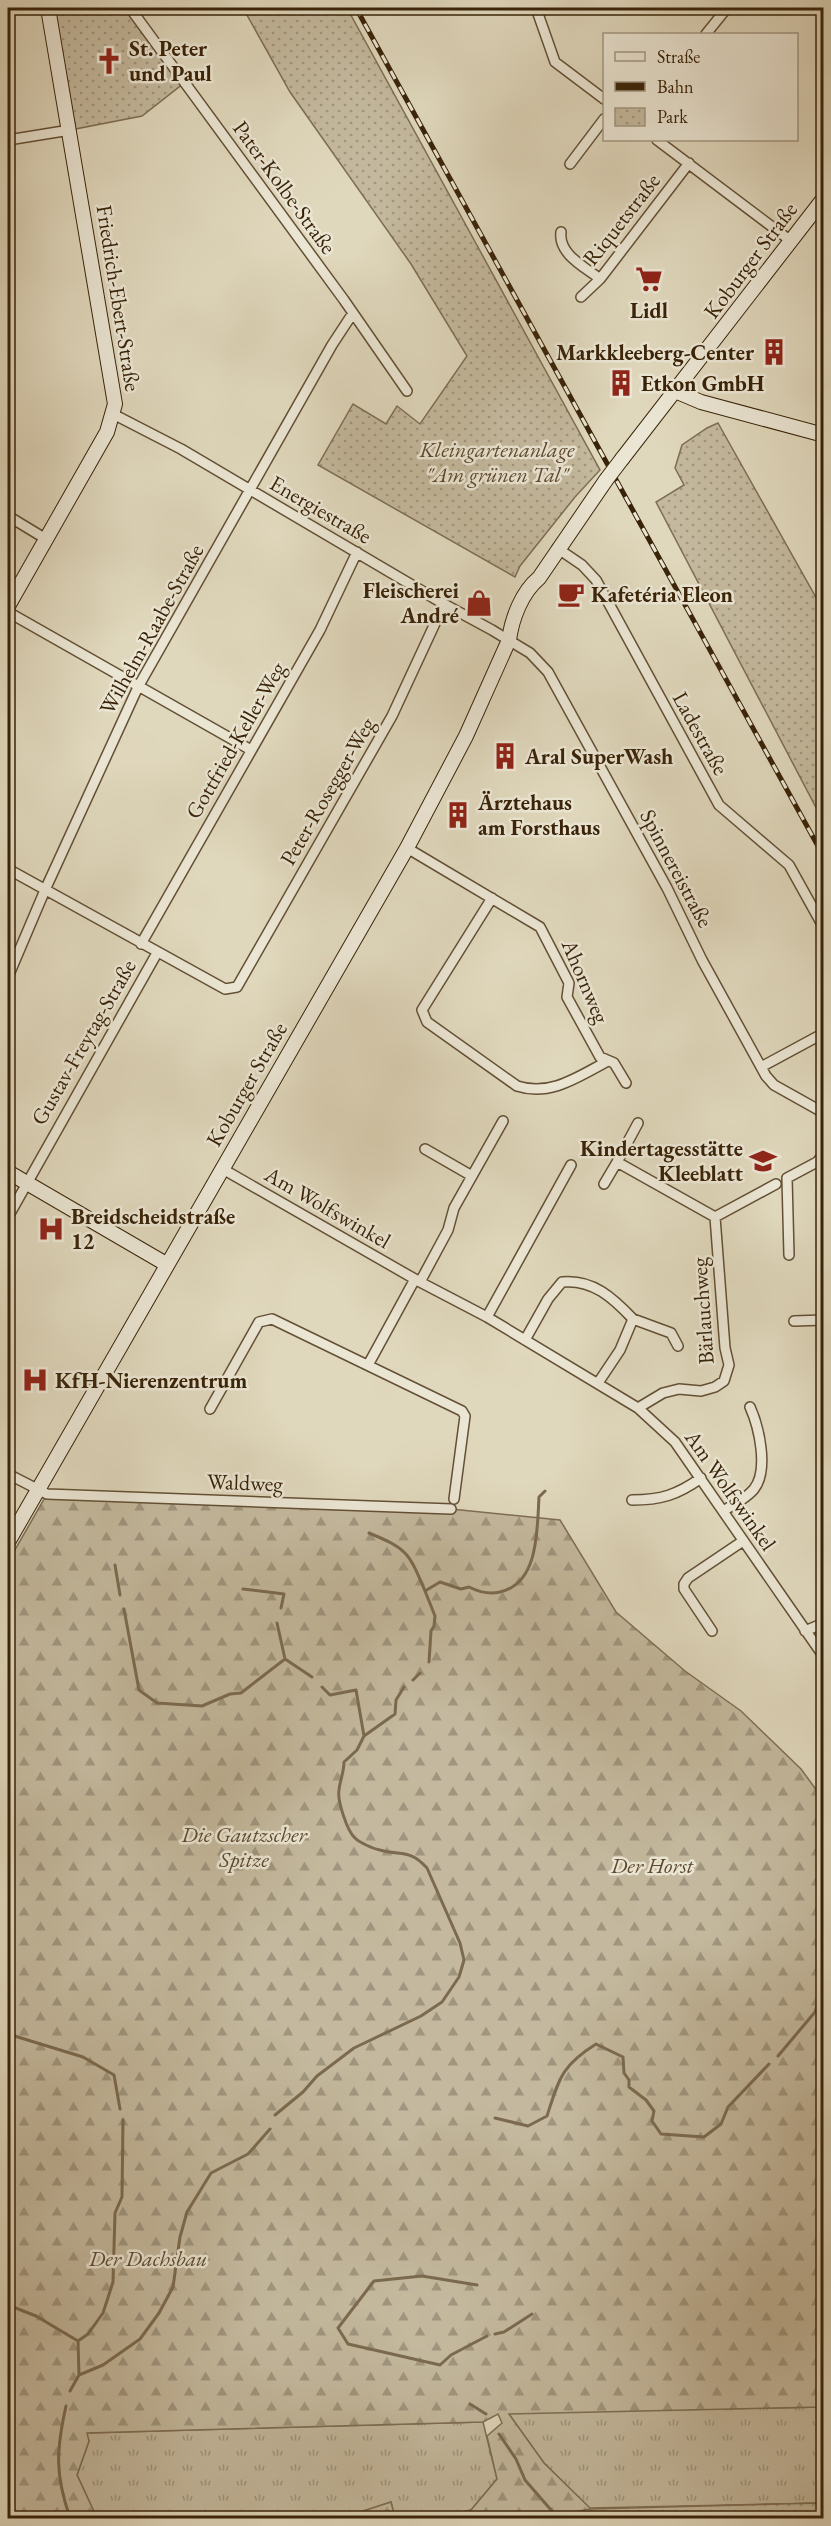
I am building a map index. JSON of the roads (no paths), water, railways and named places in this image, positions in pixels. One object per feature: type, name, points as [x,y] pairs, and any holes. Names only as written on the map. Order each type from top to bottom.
[{"type":"main road","name":"Friedrich-Ebert-Straße","points":[[8,606],[104,438],[113,414],[114,392],[48,8]]},
{"type":"main road","name":"Koburger Straße","points":[[8,1542],[407,848],[466,736],[509,640],[520,627],[527,613],[538,590],[539,578],[557,548],[622,459],[824,198]]},
{"type":"main road","points":[[675,391],[701,402],[824,435]]},
{"type":"main road","points":[[8,1172],[166,1264]]},
{"type":"street","name":"Pater-Kolbe-Straße","points":[[130,8],[353,313],[407,391]]},
{"type":"street","points":[[536,8],[555,62],[603,98]]},
{"type":"street","points":[[707,33],[727,8]]},
{"type":"street","points":[[570,164],[603,120]]},
{"type":"street","points":[[8,140],[70,130]]},
{"type":"street","points":[[658,141],[790,241]]},
{"type":"street","name":"Riquetstraße","points":[[581,297],[600,279],[688,164]]},
{"type":"street","points":[[561,232],[563,244],[571,258],[600,279]]},
{"type":"street","name":"Wilhelm-Raabe-Straße","points":[[8,976],[138,687],[332,345],[353,313]]},
{"type":"street","name":"Energiestraße","points":[[113,414],[181,449],[509,640]]},
{"type":"street","points":[[8,516],[46,538]]},
{"type":"street","name":"Ladestraße","points":[[557,548],[582,565],[596,580],[719,805],[789,865],[824,928]]},
{"type":"street","name":"Gottfried-Keller-Weg","points":[[141,944],[320,630],[357,552]]},
{"type":"street","name":"Peter-Rosegger-Weg","points":[[157,952],[225,989],[237,987],[393,716],[444,604]]},
{"type":"street","points":[[8,612],[251,750]]},
{"type":"street","name":"Spinnereistraße","points":[[509,640],[530,653],[548,672],[761,1067],[774,1085],[824,1113]]},
{"type":"street","name":"Ahornweg","points":[[407,848],[540,927],[570,983],[567,997],[600,1057],[615,1063],[626,1083]]},
{"type":"street","points":[[8,869],[157,952]]},
{"type":"street","points":[[492,898],[422,1010],[427,1022],[517,1086],[528,1090],[556,1088],[608,1061]]},
{"type":"street","name":"Gustav-Freytag-Straße","points":[[8,1217],[157,952]]},
{"type":"street","points":[[761,1067],[824,1034]]},
{"type":"street","points":[[368,1365],[448,1230],[454,1208],[503,1121]]},
{"type":"street","points":[[604,1184],[638,1123]]},
{"type":"street","points":[[425,1149],[472,1176]]},
{"type":"street","points":[[789,1255],[787,1178],[817,1162],[824,1154]]},
{"type":"street","points":[[618,1162],[715,1217],[776,1184]]},
{"type":"street","points":[[487,1317],[571,1165]]},
{"type":"street","name":"Am Wolfswinkel","points":[[222,1168],[417,1280],[487,1317],[638,1408],[675,1442],[824,1657]]},
{"type":"street","name":"Bärlauchweg","points":[[638,1408],[663,1393],[679,1389],[701,1391],[715,1387],[724,1380],[729,1365],[724,1348],[715,1217]]},
{"type":"street","points":[[525,1340],[548,1299],[562,1282],[578,1280],[603,1292],[633,1319],[671,1334],[678,1346]]},
{"type":"street","points":[[210,1409],[259,1322],[272,1318],[462,1411],[465,1416],[454,1499]]},
{"type":"street","points":[[598,1383],[620,1350],[633,1319]]},
{"type":"street","points":[[794,1321],[824,1320]]},
{"type":"street","points":[[723,1511],[753,1492],[760,1481],[759,1426],[750,1407]]},
{"type":"street","name":"Waldweg","points":[[8,1474],[46,1494],[452,1509]]},
{"type":"street","points":[[632,1500],[656,1500],[684,1490],[701,1478]]},
{"type":"street","points":[[712,1631],[684,1589],[684,1584],[688,1578],[743,1540]]},
{"type":"street","points":[[806,1631],[824,1623]]},
{"type":"waterway","points":[[429,1662],[431,1631],[435,1616],[425,1591],[440,1582],[461,1589],[469,1587],[488,1593],[496,1593],[513,1587],[529,1567],[536,1539],[539,1497],[545,1491]]},
{"type":"waterway","points":[[369,1533],[392,1543],[406,1554],[425,1591]]},
{"type":"waterway","points":[[115,1565],[120,1595]]},
{"type":"waterway","points":[[243,1589],[284,1594],[281,1608]]},
{"type":"waterway","points":[[124,1609],[139,1690],[157,1703],[202,1706],[230,1694],[241,1693],[285,1659],[312,1677]]},
{"type":"waterway","points":[[277,1623],[285,1659]]},
{"type":"waterway","points":[[413,1680],[420,1673]]},
{"type":"waterway","points":[[322,1687],[330,1695],[356,1690],[364,1736]]},
{"type":"waterway","points":[[275,2115],[303,2092],[317,2076],[354,2048],[421,2016],[442,2002],[459,1977],[464,1960],[460,1943],[427,1868],[416,1858],[367,1846],[357,1840],[349,1829],[340,1801],[339,1790],[344,1762],[357,1750],[364,1736],[395,1714],[396,1700],[404,1687]]},
{"type":"waterway","points":[[778,2056],[815,2012],[819,1999]]},
{"type":"waterway","points":[[8,2034],[83,2057],[114,2075],[120,2109]]},
{"type":"waterway","points":[[495,2118],[528,2126],[547,2116],[563,2074],[575,2059],[596,2044],[623,2057],[624,2073],[629,2080],[629,2087],[646,2100],[654,2111],[652,2121],[661,2134],[704,2137],[721,2124],[728,2107],[769,2064]]},
{"type":"waterway","points":[[79,2375],[78,2341],[88,2334],[103,2313],[113,2282],[115,2213],[122,2197],[123,2120]]},
{"type":"waterway","points":[[70,2391],[79,2375],[103,2365],[140,2339],[159,2313],[173,2287],[180,2237],[187,2212],[211,2173],[248,2154],[270,2129]]},
{"type":"waterway","points":[[477,2285],[422,2276],[374,2281],[338,2328],[348,2344],[440,2365],[451,2355],[487,2336]]},
{"type":"waterway","points":[[8,2305],[36,2316],[78,2341]]},
{"type":"waterway","points":[[495,2334],[504,2332],[532,2314]]},
{"type":"waterway","points":[[470,2404],[486,2414]]},
{"type":"waterway","points":[[66,2406],[60,2436],[59,2462],[62,2488],[70,2518]]},
{"type":"waterway","points":[[499,2434],[516,2459],[525,2480],[558,2518]]},
{"type":"railway","points":[[356,8],[824,857]]},
{"type":"place","name":"St. Peter und Paul","points":[[109,61]]},
{"type":"place","name":"Lidl","points":[[649,279]]},
{"type":"place","name":"Markkleeberg-Center","points":[[774,352]]},
{"type":"place","name":"Etkon GmbH","points":[[621,383]]},
{"type":"place","name":"Kafetéria Eleon","points":[[571,594]]},
{"type":"place","name":"Fleischerei André","points":[[479,603]]},
{"type":"place","name":"Aral SuperWash","points":[[505,756]]},
{"type":"place","name":"Ärztehaus am Forsthaus","points":[[458,815]]},
{"type":"place","name":"Kindertagesstätte Kleeblatt","points":[[763,1161]]},
{"type":"place","name":"Breidscheidstraße 12","points":[[51,1229]]},
{"type":"place","name":"KfH-Nierenzentrum","points":[[35,1380]]},
{"type":"park label","name":"Kleingartenanlage \"Am grünen Tal\"","points":[[497,462]]},
{"type":"park label","name":"Die Gautzscher Spitze","points":[[244,1847]]},
{"type":"park label","name":"Der Horst","points":[[652,1865]]},
{"type":"park label","name":"Der Dachsbau","points":[[148,2258]]}]
